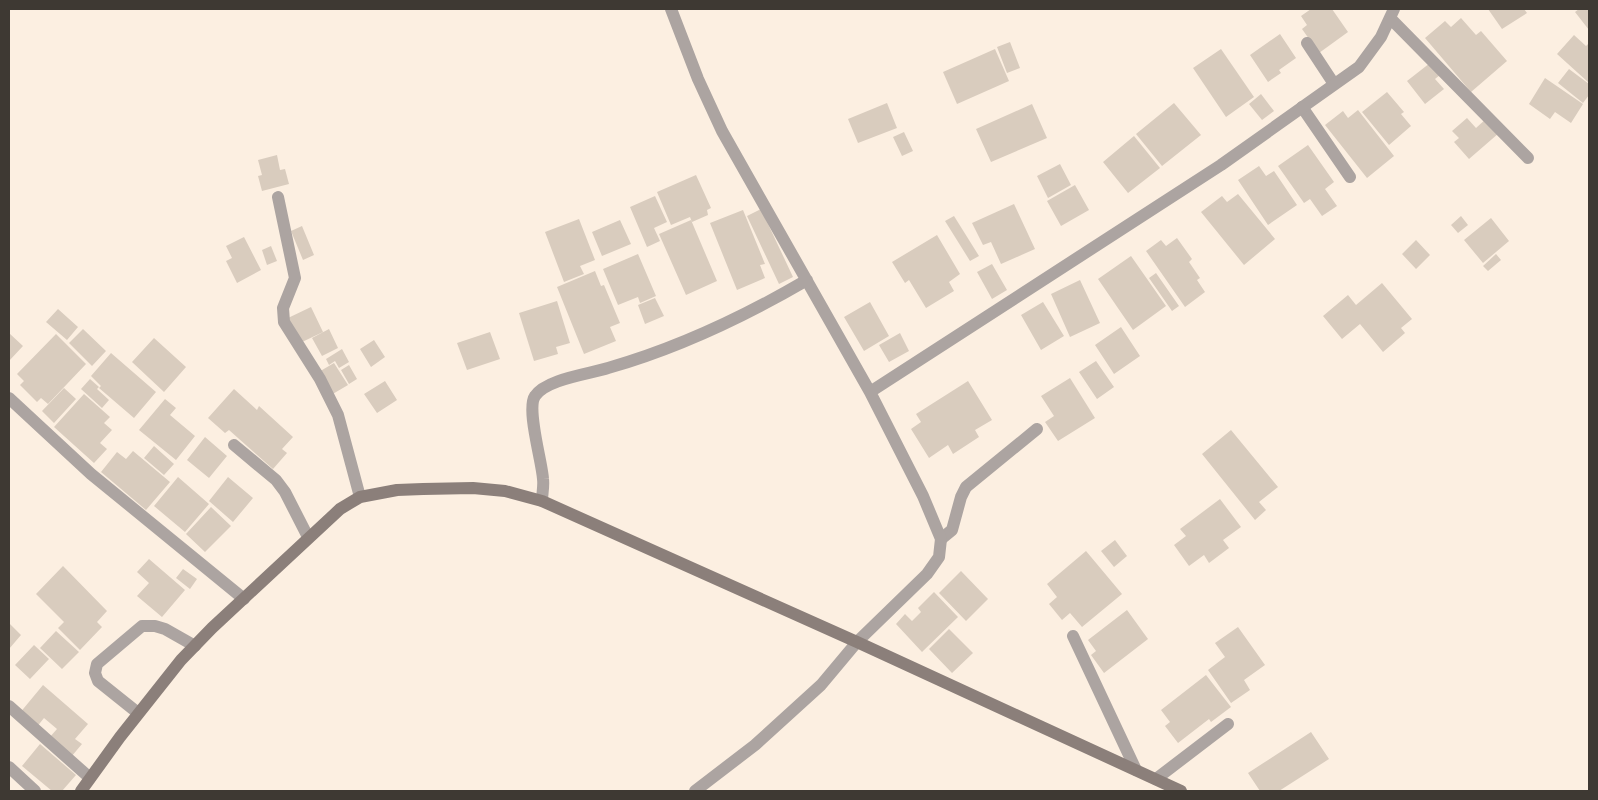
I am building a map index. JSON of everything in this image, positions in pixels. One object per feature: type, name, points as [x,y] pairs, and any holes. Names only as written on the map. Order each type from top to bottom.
[{"type":"street","points":[[671,9],[698,79],[722,131],[870,392],[923,496],[941,539],[939,556],[927,574],[857,642],[814,691],[755,745],[695,791]]},
{"type":"street","points":[[870,392],[1221,165],[1359,67],[1373,50],[1392,14],[1528,158]]},
{"type":"street","points":[[1307,44],[1334,84]]},
{"type":"street","points":[[1302,107],[1350,177]]},
{"type":"street","points":[[278,197],[295,278],[283,308],[284,322],[320,379],[338,415],[360,497]]},
{"type":"street","points":[[542,501],[543,480],[533,412],[534,397],[542,388],[568,378],[611,368],[689,338],[783,294],[807,280]]},
{"type":"street","points":[[9,398],[91,474],[244,599]]},
{"type":"street","points":[[941,539],[952,530],[961,497],[966,487],[1038,429]]},
{"type":"street","points":[[234,445],[276,480],[285,492],[308,538]]},
{"type":"street","points":[[80,791],[138,713],[195,646],[340,509],[360,497],[397,490],[473,488],[505,491],[542,501],[857,642],[1182,791]]},
{"type":"street","points":[[138,713],[98,681],[95,674],[97,664],[142,626],[155,626],[165,629],[195,646]]},
{"type":"street","points":[[1073,636],[1136,770]]},
{"type":"street","points":[[9,706],[90,778]]},
{"type":"street","points":[[1156,779],[1228,724]]},
{"type":"street","points":[[9,767],[34,791]]},
{"type":"building","points":[[1311,9],[1332,9],[1348,32],[1319,53],[1302,29],[1307,25],[1301,16]]},
{"type":"building","points":[[1488,9],[1524,9],[1527,13],[1502,29]]},
{"type":"building","points":[[1579,9],[1589,9],[1589,30],[1575,12]]},
{"type":"building","points":[[1461,18],[1476,35],[1481,31],[1507,61],[1471,92],[1425,38],[1445,21],[1451,27]]},
{"type":"building","points":[[1280,34],[1296,58],[1279,70],[1281,73],[1268,82],[1250,55]]},
{"type":"building","points":[[1574,35],[1586,46],[1589,43],[1588,82],[1557,54]]},
{"type":"building","points":[[1010,42],[1020,68],[1007,73],[997,47]]},
{"type":"building","points":[[995,49],[1009,81],[957,104],[943,72]]},
{"type":"building","points":[[1221,49],[1254,97],[1226,117],[1193,68]]},
{"type":"building","points":[[1430,63],[1440,75],[1435,79],[1444,89],[1425,104],[1407,81]]},
{"type":"building","points":[[1569,69],[1589,84],[1589,95],[1583,103],[1558,83]]},
{"type":"building","points":[[1545,78],[1583,104],[1571,123],[1555,112],[1550,119],[1529,104]]},
{"type":"building","points":[[1387,92],[1404,112],[1401,114],[1411,126],[1389,145],[1362,112]]},
{"type":"building","points":[[1261,94],[1274,111],[1262,120],[1249,104]]},
{"type":"building","points":[[887,103],[897,128],[858,143],[848,119]]},
{"type":"building","points":[[1174,103],[1201,135],[1162,166],[1136,134]]},
{"type":"building","points":[[1032,104],[1047,138],[991,162],[976,129]]},
{"type":"building","points":[[1358,110],[1394,156],[1367,178],[1325,125],[1343,111],[1348,118]]},
{"type":"building","points":[[1467,118],[1476,128],[1487,118],[1499,133],[1469,159],[1454,142],[1459,138],[1452,131]]},
{"type":"building","points":[[904,132],[913,151],[902,156],[893,137]]},
{"type":"building","points":[[1134,136],[1160,168],[1128,193],[1103,162]]},
{"type":"building","points":[[1308,145],[1334,182],[1325,189],[1337,206],[1322,216],[1310,199],[1304,203],[1278,166]]},
{"type":"building","points":[[277,155],[280,170],[285,169],[289,184],[262,191],[258,176],[262,175],[258,160]]},
{"type":"building","points":[[1060,164],[1071,185],[1048,198],[1037,176]]},
{"type":"building","points":[[1259,166],[1266,176],[1274,171],[1297,205],[1268,225],[1238,180]]},
{"type":"building","points":[[696,175],[711,208],[707,210],[708,215],[692,222],[690,217],[671,225],[657,192]]},
{"type":"building","points":[[1075,185],[1089,210],[1061,226],[1047,201]]},
{"type":"building","points":[[1238,194],[1275,239],[1244,265],[1201,212],[1222,196],[1227,202]]},
{"type":"building","points":[[655,196],[667,222],[654,228],[660,241],[647,247],[630,207]]},
{"type":"building","points":[[1014,204],[1035,249],[1001,264],[991,242],[983,245],[972,223]]},
{"type":"building","points":[[761,209],[793,277],[779,284],[747,216]]},
{"type":"building","points":[[743,210],[765,264],[760,265],[765,278],[737,290],[710,223]]},
{"type":"building","points":[[954,216],[979,256],[970,261],[945,221]]},
{"type":"building","points":[[1461,216],[1468,225],[1458,233],[1451,225]]},
{"type":"building","points":[[1491,218],[1509,241],[1483,263],[1464,240]]},
{"type":"building","points":[[579,219],[595,260],[580,266],[584,274],[564,282],[545,232]]},
{"type":"building","points":[[620,220],[631,244],[602,256],[592,232]]},
{"type":"building","points":[[691,220],[717,281],[686,295],[659,234]]},
{"type":"building","points":[[302,226],[314,255],[303,260],[291,231]]},
{"type":"building","points":[[937,235],[960,274],[949,282],[954,291],[926,308],[909,280],[905,283],[892,262]]},
{"type":"building","points":[[244,237],[261,270],[237,283],[226,261],[232,258],[226,246]]},
{"type":"building","points":[[1177,238],[1192,259],[1189,262],[1200,278],[1197,280],[1205,292],[1185,307],[1146,251],[1161,240],[1166,246]]},
{"type":"building","points":[[1416,240],[1430,255],[1416,269],[1402,254]]},
{"type":"building","points":[[271,246],[277,261],[267,265],[262,250]]},
{"type":"building","points":[[638,254],[656,296],[640,303],[638,297],[618,305],[603,269]]},
{"type":"building","points":[[1496,254],[1501,260],[1488,271],[1483,266]]},
{"type":"building","points":[[1131,256],[1166,306],[1133,330],[1098,279]]},
{"type":"building","points":[[992,264],[1007,290],[992,299],[977,272]]},
{"type":"building","points":[[595,271],[601,286],[604,285],[620,323],[610,327],[616,341],[584,354],[557,287]]},
{"type":"building","points":[[1156,273],[1179,306],[1172,311],[1149,278]]},
{"type":"building","points":[[1080,280],[1100,323],[1070,337],[1051,294]]},
{"type":"building","points":[[1382,283],[1412,319],[1401,328],[1405,333],[1383,352],[1360,324],[1342,339],[1323,316],[1348,295],[1356,305]]},
{"type":"building","points":[[655,298],[664,316],[645,324],[638,305]]},
{"type":"building","points":[[557,301],[570,343],[556,347],[558,354],[534,361],[519,313]]},
{"type":"building","points":[[870,302],[889,336],[864,351],[844,317]]},
{"type":"building","points":[[1043,302],[1064,336],[1041,350],[1021,315]]},
{"type":"building","points":[[311,307],[323,332],[300,343],[288,318]]},
{"type":"building","points":[[58,309],[78,327],[67,340],[46,322]]},
{"type":"building","points":[[1121,327],[1140,356],[1114,374],[1095,345]]},
{"type":"building","points":[[83,329],[106,351],[92,366],[69,343]]},
{"type":"building","points":[[329,329],[338,348],[322,356],[312,338]]},
{"type":"building","points":[[490,332],[500,359],[467,370],[457,343]]},
{"type":"building","points":[[9,333],[23,346],[9,361]]},
{"type":"building","points":[[900,333],[909,351],[889,362],[879,345]]},
{"type":"building","points":[[56,334],[86,364],[48,404],[41,398],[37,402],[20,385],[24,381],[17,374]]},
{"type":"building","points":[[154,338],[186,367],[164,392],[132,362]]},
{"type":"building","points":[[374,340],[385,357],[371,367],[360,349]]},
{"type":"building","points":[[342,349],[349,362],[339,368],[335,361],[329,365],[326,359]]},
{"type":"building","points":[[111,353],[156,392],[134,418],[99,388],[101,386],[91,376]]},
{"type":"building","points":[[1096,361],[1114,387],[1097,399],[1079,372]]},
{"type":"building","points":[[334,363],[348,385],[331,395],[317,373]]},
{"type":"building","points":[[349,365],[357,379],[349,384],[341,370]]},
{"type":"building","points":[[1070,378],[1095,418],[1058,441],[1045,422],[1054,416],[1041,396]]},
{"type":"building","points":[[90,379],[99,387],[97,389],[109,400],[102,408],[81,389]]},
{"type":"building","points":[[385,381],[397,400],[377,413],[364,394]]},
{"type":"building","points":[[968,381],[992,420],[975,430],[979,437],[953,454],[948,445],[929,458],[911,429],[921,422],[916,414]]},
{"type":"building","points":[[64,388],[76,399],[54,423],[42,411]]},
{"type":"building","points":[[234,389],[257,410],[259,406],[293,437],[282,449],[287,453],[273,469],[229,430],[225,433],[208,418]]},
{"type":"building","points":[[84,394],[110,417],[104,423],[112,430],[100,443],[107,449],[94,463],[54,427]]},
{"type":"building","points":[[165,399],[176,408],[170,415],[195,436],[176,460],[139,430]]},
{"type":"building","points":[[1231,430],[1278,487],[1259,502],[1266,510],[1255,520],[1202,454]]},
{"type":"building","points":[[205,437],[227,456],[209,478],[187,460]]},
{"type":"building","points":[[154,446],[174,464],[164,475],[144,458]]},
{"type":"building","points":[[133,451],[170,482],[146,510],[101,472],[117,452],[126,459]]},
{"type":"building","points":[[178,477],[209,504],[185,532],[154,506]]},
{"type":"building","points":[[228,477],[253,498],[233,522],[209,501]]},
{"type":"building","points":[[1220,499],[1241,527],[1223,540],[1229,548],[1209,563],[1204,555],[1189,566],[1174,545],[1186,536],[1180,529]]},
{"type":"building","points":[[211,507],[231,526],[205,552],[186,534]]},
{"type":"building","points":[[1115,540],[1127,556],[1114,567],[1101,551]]},
{"type":"building","points":[[1086,551],[1122,594],[1082,627],[1070,613],[1062,620],[1049,604],[1057,597],[1047,584]]},
{"type":"building","points":[[149,559],[185,590],[162,617],[137,596],[149,583],[137,572]]},
{"type":"building","points":[[63,566],[107,611],[97,622],[102,627],[80,650],[58,628],[64,622],[36,594]]},
{"type":"building","points":[[183,569],[197,579],[190,589],[176,578]]},
{"type":"building","points":[[961,571],[988,599],[966,621],[939,593]]},
{"type":"building","points":[[934,592],[958,617],[922,652],[896,624],[905,614],[912,621],[921,612],[918,608]]},
{"type":"building","points":[[1127,610],[1148,639],[1104,673],[1091,655],[1096,651],[1088,640]]},
{"type":"building","points":[[9,623],[21,635],[9,649]]},
{"type":"building","points":[[1238,627],[1265,665],[1244,680],[1250,690],[1231,703],[1208,670],[1225,657],[1215,643]]},
{"type":"building","points":[[949,629],[973,653],[952,673],[929,649]]},
{"type":"building","points":[[56,631],[79,652],[62,669],[40,648]]},
{"type":"building","points":[[34,645],[49,659],[30,679],[15,665]]},
{"type":"building","points":[[1206,675],[1231,707],[1211,722],[1209,719],[1178,743],[1165,726],[1170,722],[1161,710]]},
{"type":"building","points":[[43,685],[88,724],[75,739],[82,744],[71,757],[49,738],[57,729],[44,718],[36,728],[19,714]]},
{"type":"building","points":[[1311,732],[1329,759],[1279,791],[1260,791],[1248,773]]},
{"type":"building","points":[[40,744],[76,775],[62,791],[52,791],[22,766]]}]
